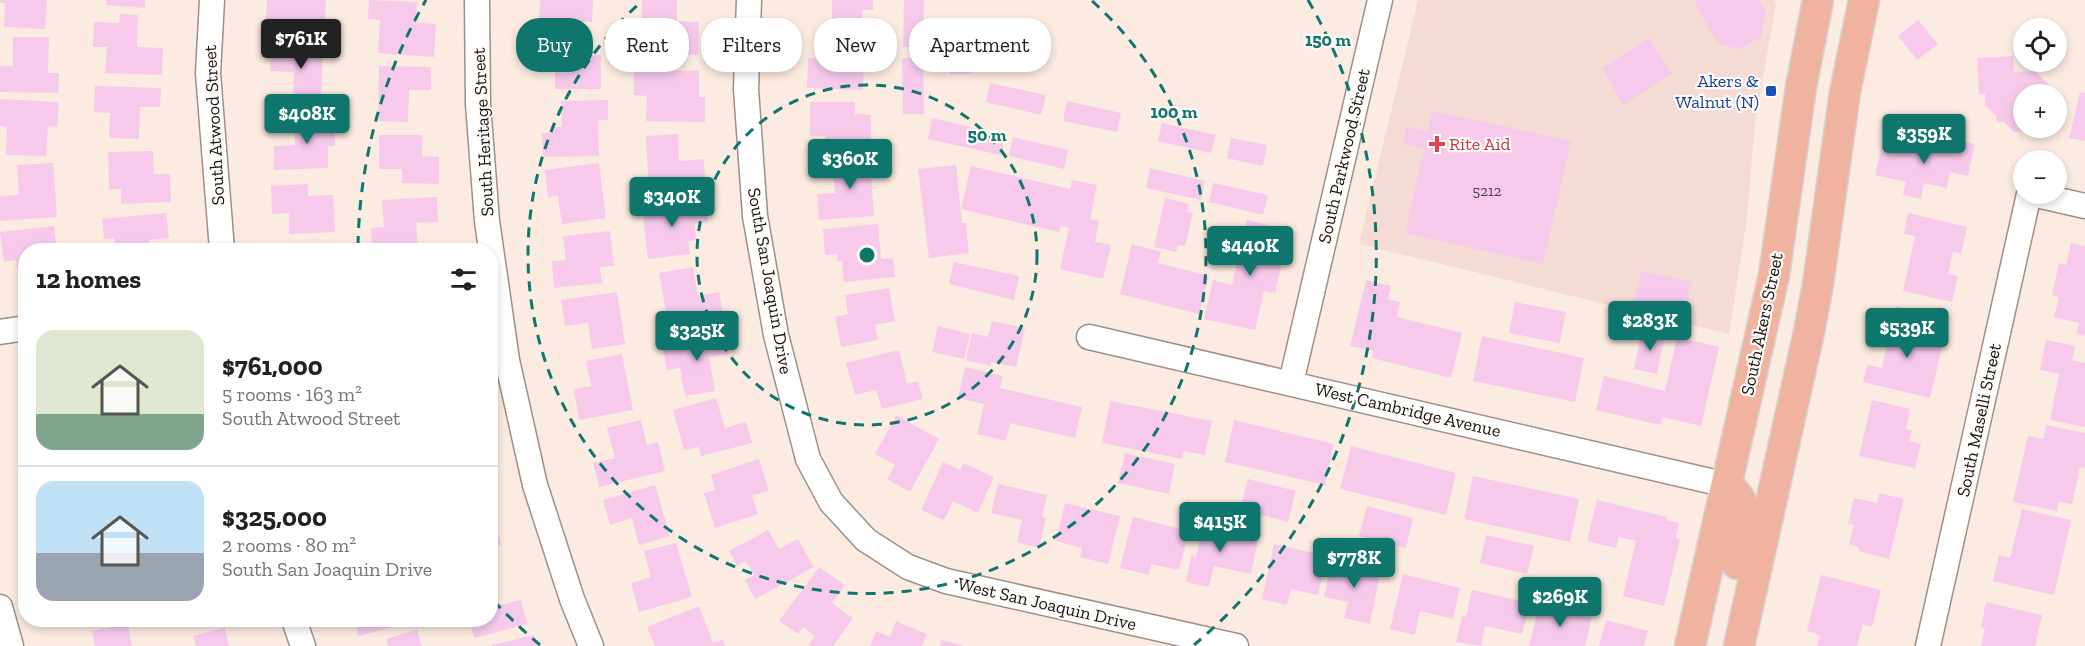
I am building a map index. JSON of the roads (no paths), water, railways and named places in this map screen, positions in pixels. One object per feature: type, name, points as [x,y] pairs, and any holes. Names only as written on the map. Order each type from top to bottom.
[{"type":"main road","name":"South Akers Street","points":[[1690,646],[1774,275],[1801,87],[1818,0]]},
{"type":"main road","points":[[1739,646],[1809,332],[1845,93],[1864,0]]},
{"type":"main road","points":[[1727,485],[1743,502],[1746,518],[1730,592],[1734,646]]},
{"type":"street","name":"South Atwood Street","points":[[212,0],[208,73],[221,243]]},
{"type":"street","name":"South Heritage Street","points":[[477,0],[478,104],[490,243]]},
{"type":"street","name":"South San Joaquin Drive","points":[[749,0],[746,89],[755,216],[776,335],[808,459],[831,502],[866,540]]},
{"type":"street","name":"South Parkwood Street","points":[[1291,382],[1380,0]]},
{"type":"street","points":[[2067,202],[2085,206]]},
{"type":"street","name":"South Maselli Street","points":[[1929,646],[2028,204]]},
{"type":"street","name":"South Heritage Street","points":[[498,297],[507,360],[535,485],[572,599],[591,646]]},
{"type":"street","points":[[0,332],[18,329]]},
{"type":"street","name":"West Cambridge Avenue","points":[[1089,337],[1291,382],[1727,485]]},
{"type":"street","name":"West San Joaquin Drive","points":[[866,540],[908,567],[946,581],[1236,646]]},
{"type":"street","points":[[0,607],[11,646]]},
{"type":"street","points":[[296,627],[303,646]]},
{"type":"place","name":"Akers & Walnut (N)","points":[[1771,91]]},
{"type":"place","name":"Rite Aid","points":[[1437,144]]}]
